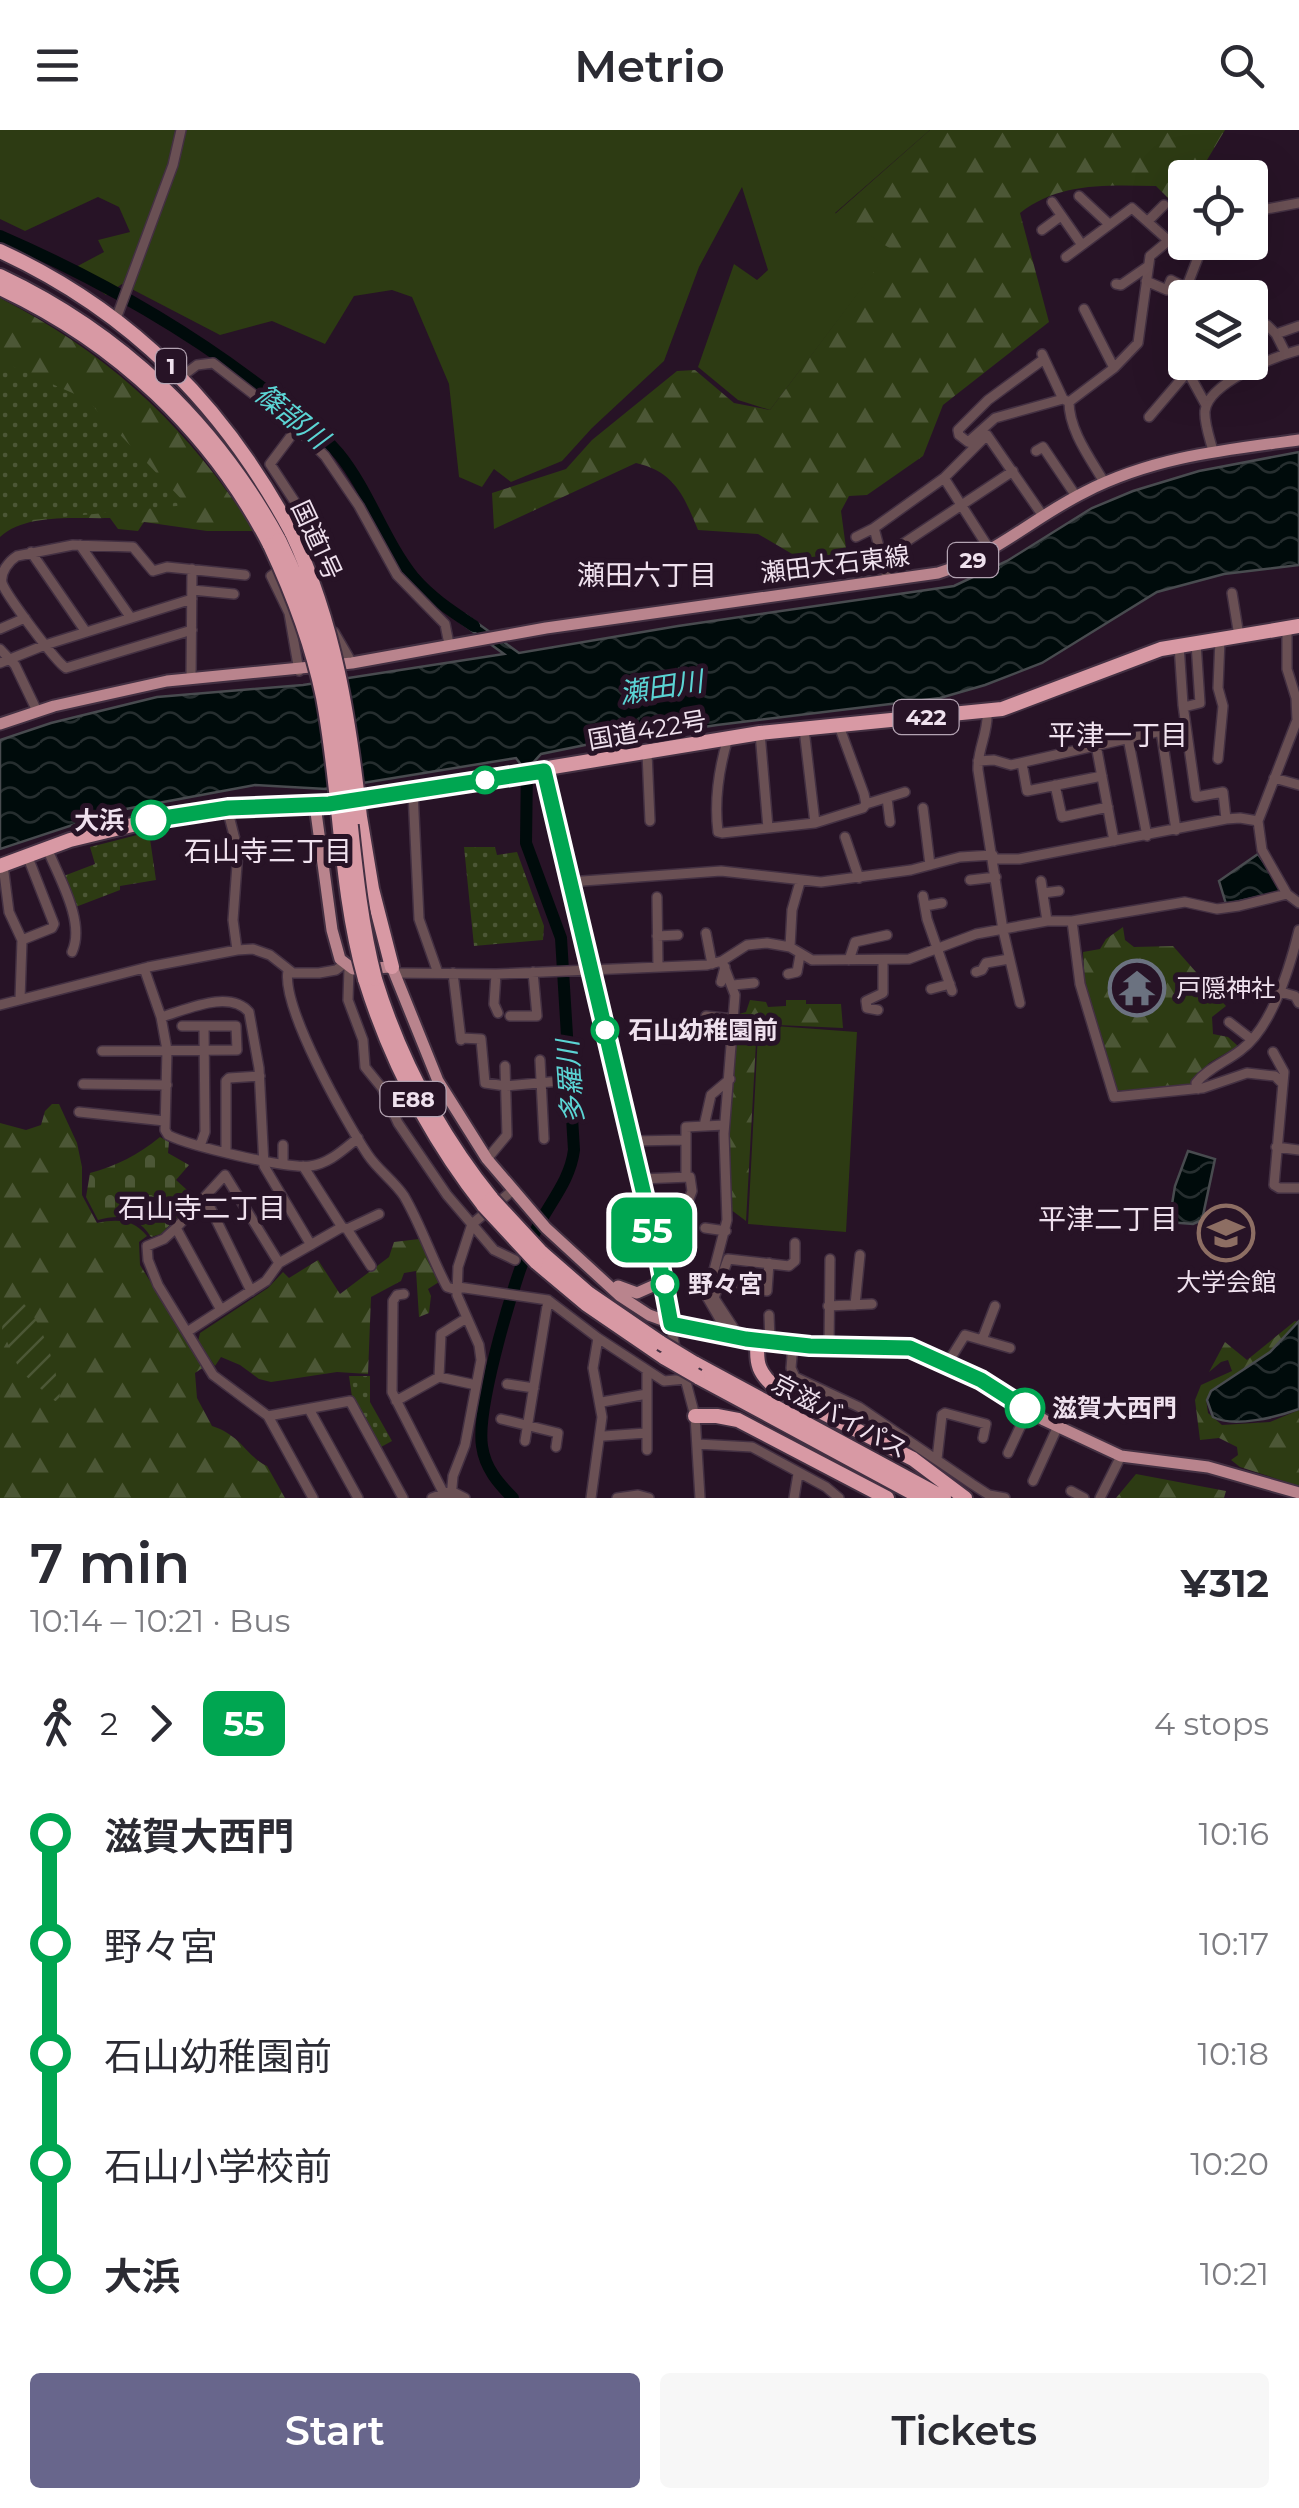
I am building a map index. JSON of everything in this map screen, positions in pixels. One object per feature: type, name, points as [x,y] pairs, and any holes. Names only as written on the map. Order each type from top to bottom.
[{"type":"highway","name":"国道1号","points":[[0,251],[55,280],[147,343],[244,452],[280,539],[318,596],[338,660],[368,871],[394,970]]},
{"type":"highway","name":"京滋バイパス","points":[[0,276],[88,326],[159,382],[228,458],[280,539],[308,606],[331,684],[370,979],[424,1098],[488,1203],[602,1316],[693,1373],[922,1498]]},
{"type":"highway","name":"京滋バイパス","points":[[0,288],[69,325],[152,389],[280,539]]},
{"type":"highway","name":"国道422号","points":[[1,865],[138,822],[228,808],[314,805],[413,792],[760,733],[987,711],[1013,706],[1179,645],[1293,627]]},
{"type":"highway","points":[[764,1341],[757,1364],[763,1376],[778,1389],[987,1497]]},
{"type":"highway","name":"京滋バイパス","points":[[693,1373],[944,1498]]},
{"type":"highway","points":[[694,1416],[738,1420],[887,1498]]},
{"type":"highway","points":[[913,1459],[965,1498]]},
{"type":"main road","name":"瀬田大石東線","points":[[0,724],[102,694],[191,678],[352,664],[501,635],[951,569],[1104,482],[1174,458],[1299,440]]},
{"type":"main road","points":[[314,805],[326,902],[337,952],[346,966],[394,970],[438,1081],[487,1159],[546,1228],[634,1306],[671,1324],[730,1336],[828,1347],[901,1346],[997,1388],[1028,1410],[1121,1456],[1208,1467],[1299,1494]]},
{"type":"main road","points":[[593,1271],[633,1293],[664,1281]]},
{"type":"street","points":[[116,319],[173,165],[181,130]]},
{"type":"street","points":[[1079,196],[1110,224]]},
{"type":"street","points":[[1052,202],[1082,244]]},
{"type":"street","points":[[1268,209],[1299,203]]},
{"type":"street","points":[[1148,221],[1164,205]]},
{"type":"street","points":[[1066,256],[1132,208],[1168,240]]},
{"type":"street","points":[[1042,230],[1061,216]]},
{"type":"street","points":[[1104,482],[1082,444],[1066,401],[1043,356],[958,430],[968,442],[994,418],[1066,401],[1114,368],[1138,344],[1146,267],[1150,256],[1168,242]]},
{"type":"street","points":[[1116,284],[1121,285],[1146,267]]},
{"type":"street","points":[[1146,281],[1167,290],[1168,287]]},
{"type":"street","points":[[1084,309],[1114,368]]},
{"type":"street","points":[[1268,326],[1286,354]]},
{"type":"street","points":[[1276,334],[1299,326]]},
{"type":"street","points":[[1268,359],[1299,350]]},
{"type":"street","points":[[181,377],[197,364],[213,364],[298,428],[345,484],[397,575],[444,624],[449,644]]},
{"type":"street","points":[[1148,417],[1179,380]]},
{"type":"street","points":[[1192,380],[1206,404],[1213,451]]},
{"type":"street","points":[[1206,404],[1230,380]]},
{"type":"street","points":[[298,428],[270,464],[294,502],[306,556],[334,634],[352,664]]},
{"type":"street","points":[[856,537],[944,478],[987,435],[1043,516]]},
{"type":"street","points":[[1036,451],[1043,447],[1076,496]]},
{"type":"street","points":[[883,557],[1013,471]]},
{"type":"street","points":[[944,478],[990,550]]},
{"type":"street","points":[[874,528],[888,581]]},
{"type":"street","points":[[80,545],[130,618]]},
{"type":"street","points":[[192,630],[66,668],[57,662],[25,618],[3,585],[2,576],[10,560],[30,552],[80,545],[133,547],[150,570],[167,567],[245,575]]},
{"type":"street","points":[[30,552],[86,632]]},
{"type":"street","points":[[299,670],[289,613],[271,576],[306,556]]},
{"type":"street","points":[[191,678],[192,570]]},
{"type":"street","points":[[1232,593],[1239,636]]},
{"type":"street","points":[[5,661],[192,595],[234,594]]},
{"type":"street","points":[[0,629],[25,618]]},
{"type":"street","points":[[1293,627],[1287,669],[1297,698],[1295,739],[1274,778],[1258,821],[1262,850],[1287,894],[1299,903]]},
{"type":"street","points":[[1218,759],[1223,706],[1218,688],[1220,638]]},
{"type":"street","points":[[1184,707],[1200,703],[1196,642]]},
{"type":"street","points":[[1179,645],[1186,762],[1196,797],[1222,792],[1226,820]]},
{"type":"street","points":[[0,649],[37,711]]},
{"type":"street","points":[[987,711],[988,723],[978,761],[1003,930],[1020,1003]]},
{"type":"street","points":[[839,726],[866,804]]},
{"type":"street","points":[[804,729],[815,823]]},
{"type":"street","points":[[978,761],[1010,765],[1161,731],[1176,830]]},
{"type":"street","points":[[760,733],[768,828]]},
{"type":"street","points":[[728,738],[719,772],[718,832],[815,823],[905,792]]},
{"type":"street","points":[[1128,738],[1147,836]]},
{"type":"street","points":[[1096,745],[1114,841]]},
{"type":"street","points":[[647,752],[650,820]]},
{"type":"street","points":[[1022,763],[1027,790],[1102,776]]},
{"type":"street","points":[[532,773],[568,882],[590,970],[664,1281],[674,1350],[693,1373],[700,1498]]},
{"type":"street","points":[[1274,778],[1299,785]]},
{"type":"street","points":[[1055,785],[1062,816],[1108,807]]},
{"type":"street","points":[[413,792],[418,906],[438,973]]},
{"type":"street","points":[[887,798],[890,822]]},
{"type":"street","points":[[228,808],[238,851],[233,920],[237,950]]},
{"type":"street","points":[[923,808],[930,866]]},
{"type":"street","points":[[568,882],[721,871],[800,882],[860,878],[960,858],[1019,859],[1226,820],[1258,821]]},
{"type":"street","points":[[845,836],[860,878]]},
{"type":"street","points":[[47,848],[73,918],[76,934],[72,952]]},
{"type":"street","points":[[22,940],[54,924],[28,855]]},
{"type":"street","points":[[1,865],[9,912],[22,940],[20,999]]},
{"type":"street","points":[[970,880],[996,877]]},
{"type":"street","points":[[790,947],[792,910],[800,882]]},
{"type":"street","points":[[1048,921],[1042,887],[1059,891]]},
{"type":"street","points":[[394,970],[496,974],[720,964],[752,944],[790,947],[812,960],[908,959],[976,934],[1048,921],[1072,922],[1186,902],[1217,909],[1287,894]]},
{"type":"street","points":[[657,897],[658,966]]},
{"type":"street","points":[[931,989],[951,987],[924,900],[942,903]]},
{"type":"street","points":[[1072,922],[1080,984],[1114,1097],[1198,1088],[1247,1073],[1276,1076],[1282,1083]]},
{"type":"street","points":[[1198,1088],[1196,1083],[1201,1076],[1243,1050],[1252,1039],[1281,992],[1299,930]]},
{"type":"street","points":[[706,932],[733,985],[730,1079],[724,1125],[726,1231],[708,1297],[730,1336]]},
{"type":"street","points":[[658,936],[678,934]]},
{"type":"street","points":[[849,960],[856,942],[886,935]]},
{"type":"street","points":[[0,1004],[144,968],[237,950],[260,951],[288,971],[319,973],[346,966],[348,1000],[363,1040],[365,1067],[382,1088],[398,1123],[472,1224],[494,1250],[515,1260]]},
{"type":"street","points":[[788,974],[797,972],[800,955]]},
{"type":"street","points":[[976,972],[986,963],[1009,960]]},
{"type":"street","points":[[878,1010],[866,1008],[866,1001],[883,993],[883,961]]},
{"type":"street","points":[[720,964],[722,982]]},
{"type":"street","points":[[144,968],[161,1017],[167,1050],[168,1136],[303,1166],[329,1160],[358,1138]]},
{"type":"street","points":[[288,971],[294,1010],[358,1138],[402,1193],[447,1287],[548,1300],[667,1382],[693,1373]]},
{"type":"street","points":[[510,1016],[537,1016],[532,972]]},
{"type":"street","points":[[454,974],[461,1041],[479,1037],[485,1083],[506,1086],[561,1081]]},
{"type":"street","points":[[496,974],[494,1004],[498,1013]]},
{"type":"street","points":[[733,985],[754,982]]},
{"type":"street","points":[[1281,992],[1299,1002]]},
{"type":"street","points":[[161,1017],[224,1002],[244,1006],[252,1022],[260,1076],[264,1166],[310,1245]]},
{"type":"street","points":[[706,1016],[733,1019]]},
{"type":"street","points":[[1228,1022],[1252,1039]]},
{"type":"street","points":[[102,1051],[236,1050],[236,1026],[182,1026]]},
{"type":"street","points":[[200,1146],[205,1132],[204,1026]]},
{"type":"street","points":[[1273,1052],[1283,1065],[1274,1185],[1299,1188]]},
{"type":"street","points":[[540,1060],[544,1139]]},
{"type":"street","points":[[487,1159],[507,1135],[505,1066]]},
{"type":"street","points":[[226,1151],[226,1081],[260,1076]]},
{"type":"street","points":[[704,1126],[712,1095],[730,1079]]},
{"type":"street","points":[[83,1084],[166,1085]]},
{"type":"street","points":[[79,1112],[165,1121]]},
{"type":"street","points":[[686,1177],[686,1128],[724,1125]]},
{"type":"street","points":[[632,1142],[686,1140]]},
{"type":"street","points":[[283,1145],[283,1163]]},
{"type":"street","points":[[1276,1148],[1299,1150]]},
{"type":"street","points":[[303,1166],[371,1266]]},
{"type":"street","points":[[640,1179],[690,1176],[692,1192],[670,1250],[658,1254]]},
{"type":"street","points":[[279,1264],[228,1177],[221,1177],[164,1239],[147,1246],[158,1285],[218,1380],[268,1416],[312,1498]]},
{"type":"street","points":[[447,1495],[465,1446],[481,1352],[457,1289],[458,1267],[472,1224],[512,1191]]},
{"type":"street","points":[[204,1197],[251,1290]]},
{"type":"street","points":[[187,1332],[266,1281],[279,1264],[310,1245],[380,1214]]},
{"type":"street","points":[[176,1228],[221,1310]]},
{"type":"street","points":[[705,1228],[726,1231]]},
{"type":"street","points":[[730,1336],[733,1327],[715,1302],[717,1284],[728,1259],[792,1264],[794,1243]]},
{"type":"street","points":[[856,1304],[860,1256]]},
{"type":"street","points":[[828,1347],[830,1258]]},
{"type":"street","points":[[717,1284],[767,1291],[769,1263]]},
{"type":"street","points":[[404,1294],[397,1295],[394,1301],[392,1392],[447,1495]]},
{"type":"street","points":[[525,1441],[548,1300]]},
{"type":"street","points":[[828,1306],[872,1304]]},
{"type":"street","points":[[982,1340],[994,1306]]},
{"type":"street","points":[[764,1341],[769,1316]]},
{"type":"street","points":[[439,1378],[441,1334],[466,1318]]},
{"type":"street","points":[[947,1364],[966,1335],[1010,1348]]},
{"type":"street","points":[[591,1498],[602,1402],[593,1368],[598,1338]]},
{"type":"street","points":[[794,1344],[795,1377],[859,1407],[987,1497],[1005,1498]]},
{"type":"street","points":[[647,1370],[647,1450]]},
{"type":"street","points":[[396,1401],[439,1378],[476,1385]]},
{"type":"street","points":[[507,1384],[534,1388]]},
{"type":"street","points":[[602,1402],[647,1394]]},
{"type":"street","points":[[268,1416],[350,1401],[403,1498]]},
{"type":"street","points":[[309,1408],[358,1498]]},
{"type":"street","points":[[1008,1453],[1028,1410]]},
{"type":"street","points":[[938,1459],[945,1413],[986,1424],[983,1438]]},
{"type":"street","points":[[501,1419],[558,1433],[556,1447]]},
{"type":"street","points":[[1033,1481],[1058,1426]]},
{"type":"street","points":[[604,1436],[646,1433]]},
{"type":"street","points":[[697,1444],[747,1445],[826,1487],[838,1498]]},
{"type":"street","points":[[1100,1498],[1121,1456]]},
{"type":"street","points":[[794,1498],[798,1474]]},
{"type":"street","points":[[1071,1491],[1084,1498]]},
{"type":"street","points":[[432,1498],[465,1498]]},
{"type":"street","points":[[618,1498],[649,1498]]},
{"type":"green space","points":[[0,130],[930,130],[835,213],[892,249],[770,410],[738,400],[698,367],[734,264],[757,280],[768,270],[742,187],[699,267],[664,361],[562,461],[511,482],[494,469],[482,487],[459,477],[449,384],[412,297],[392,290],[354,296],[325,344],[272,321],[220,335],[122,284],[106,295],[72,269],[104,252],[98,240],[130,232],[119,207],[98,197],[25,231],[0,219]]},
{"type":"green space","points":[[930,130],[1225,130],[1207,160],[1168,160],[1168,198],[1156,186],[1085,188],[1051,196],[1020,213],[1049,322],[943,405],[923,456],[867,495],[849,496],[841,511],[848,563],[835,567],[825,558],[799,558],[758,534],[698,530],[683,496],[669,479],[636,463],[494,529],[492,493],[566,469],[592,440],[677,371],[695,370],[734,403],[770,410],[891,249],[835,214]]},
{"type":"green space","points":[[0,298],[77,343],[144,396],[202,459],[254,531],[207,531],[144,522],[138,531],[118,529],[110,518],[67,518],[23,524],[0,537]]},
{"type":"green space","points":[[0,361],[86,399],[187,505],[11,522],[0,535]]},
{"type":"green space","points":[[149,832],[156,880],[120,886],[120,890],[73,908],[61,877],[95,864],[90,847]]},
{"type":"green space","points":[[464,847],[495,847],[497,855],[517,852],[544,926],[543,940],[474,946]]},
{"type":"green space","points":[[1123,927],[1125,940],[1134,947],[1173,946],[1226,1006],[1212,1017],[1213,1034],[1228,1037],[1238,1046],[1209,1063],[1191,1085],[1116,1091],[1085,985],[1083,952],[1100,949],[1106,939]]},
{"type":"green space","points":[[750,1000],[766,1002],[768,1007],[786,1006],[786,1000],[841,1004],[843,1028],[757,1024],[746,1221],[730,1209],[727,1136],[739,1014],[746,1012]]},
{"type":"green space","points":[[762,1025],[857,1032],[846,1232],[748,1224],[758,1033]]},
{"type":"green space","points":[[52,1104],[59,1104],[77,1143],[82,1195],[97,1223],[124,1222],[147,1236],[139,1242],[140,1265],[204,1367],[195,1373],[197,1398],[212,1426],[230,1435],[267,1466],[285,1498],[0,1498],[0,1123],[26,1130],[41,1125]]},
{"type":"green space","points":[[160,1137],[169,1142],[168,1153],[189,1165],[176,1180],[196,1198],[161,1234],[151,1237],[128,1218],[98,1220],[86,1197],[90,1173],[126,1159]]},
{"type":"green space","points":[[419,1239],[439,1282],[428,1289],[429,1313],[419,1317],[416,1271],[404,1273],[401,1281],[371,1297],[368,1374],[337,1372],[271,1382],[221,1357],[215,1366],[198,1341],[200,1333],[268,1288],[283,1272],[289,1278],[318,1260],[340,1294],[389,1257],[394,1242]]},
{"type":"green space","points":[[18,1300],[41,1330],[53,1362],[60,1401],[20,1371],[2,1330],[4,1308]]},
{"type":"green space","points":[[1295,1321],[1299,1322],[1258,1366],[1206,1399],[1208,1413],[1222,1425],[1270,1422],[1299,1410],[1299,1486],[1240,1467],[1231,1460],[1238,1455],[1237,1447],[1219,1438],[1200,1440],[1195,1400],[1201,1385],[1232,1371],[1228,1360],[1209,1372],[1225,1342],[1247,1360]]},
{"type":"green space","points":[[349,1376],[370,1376],[370,1402],[392,1441],[381,1447],[352,1397]]},
{"type":"green space","points":[[1136,1474],[1226,1491],[1224,1498],[1116,1498]]},
{"type":"water","name":"瀬田川","points":[[1299,452],[1299,565],[1224,574],[1157,592],[1042,663],[985,685],[940,698],[590,744],[541,754],[531,765],[522,766],[516,758],[326,789],[255,785],[115,811],[0,849],[0,740],[51,723],[157,697],[303,685],[504,654],[460,622],[466,615],[519,653],[954,586],[1007,561],[1092,508],[1133,491],[1199,471]]},
{"type":"water","points":[[1258,854],[1282,888],[1280,892],[1226,904],[1219,881]]},
{"type":"water","points":[[1188,1151],[1215,1159],[1202,1220],[1193,1224],[1169,1222],[1175,1186]]},
{"type":"water","points":[[1299,1321],[1299,1409],[1243,1421],[1213,1417],[1207,1400],[1211,1391],[1270,1352]]},
{"type":"waterway","name":"篠部川","points":[[0,236],[98,283],[161,319],[222,358],[298,415],[350,468],[414,578],[474,626]]},
{"type":"waterway","name":"多羅川","points":[[513,1498],[486,1461],[482,1446],[485,1401],[518,1276],[535,1232],[568,1172],[574,1150],[561,938],[526,843],[527,765]]},
{"type":"bus line","name":"55","points":[[151,820],[204,810],[329,804],[544,771],[671,1324],[746,1339],[810,1346],[910,1348],[997,1388],[1025,1408]]},
{"type":"place","name":"大浜","points":[[151,820]]},
{"type":"place","name":"戸隠神社","points":[[1137,988]]},
{"type":"place","name":"石山幼稚園前","points":[[605,1030]]},
{"type":"place","name":"大学会館","points":[[1226,1233]]},
{"type":"place","name":"野々宮","points":[[665,1284]]},
{"type":"place","name":"滋賀大西門","points":[[1025,1408]]},
{"type":"district","name":"瀬田六丁目","points":[[647,575]]},
{"type":"district","name":"平津一丁目","points":[[1118,735]]},
{"type":"district","name":"石山寺三丁目","points":[[268,851]]},
{"type":"district","name":"石山寺二丁目","points":[[202,1208]]},
{"type":"district","name":"平津二丁目","points":[[1108,1219]]}]
